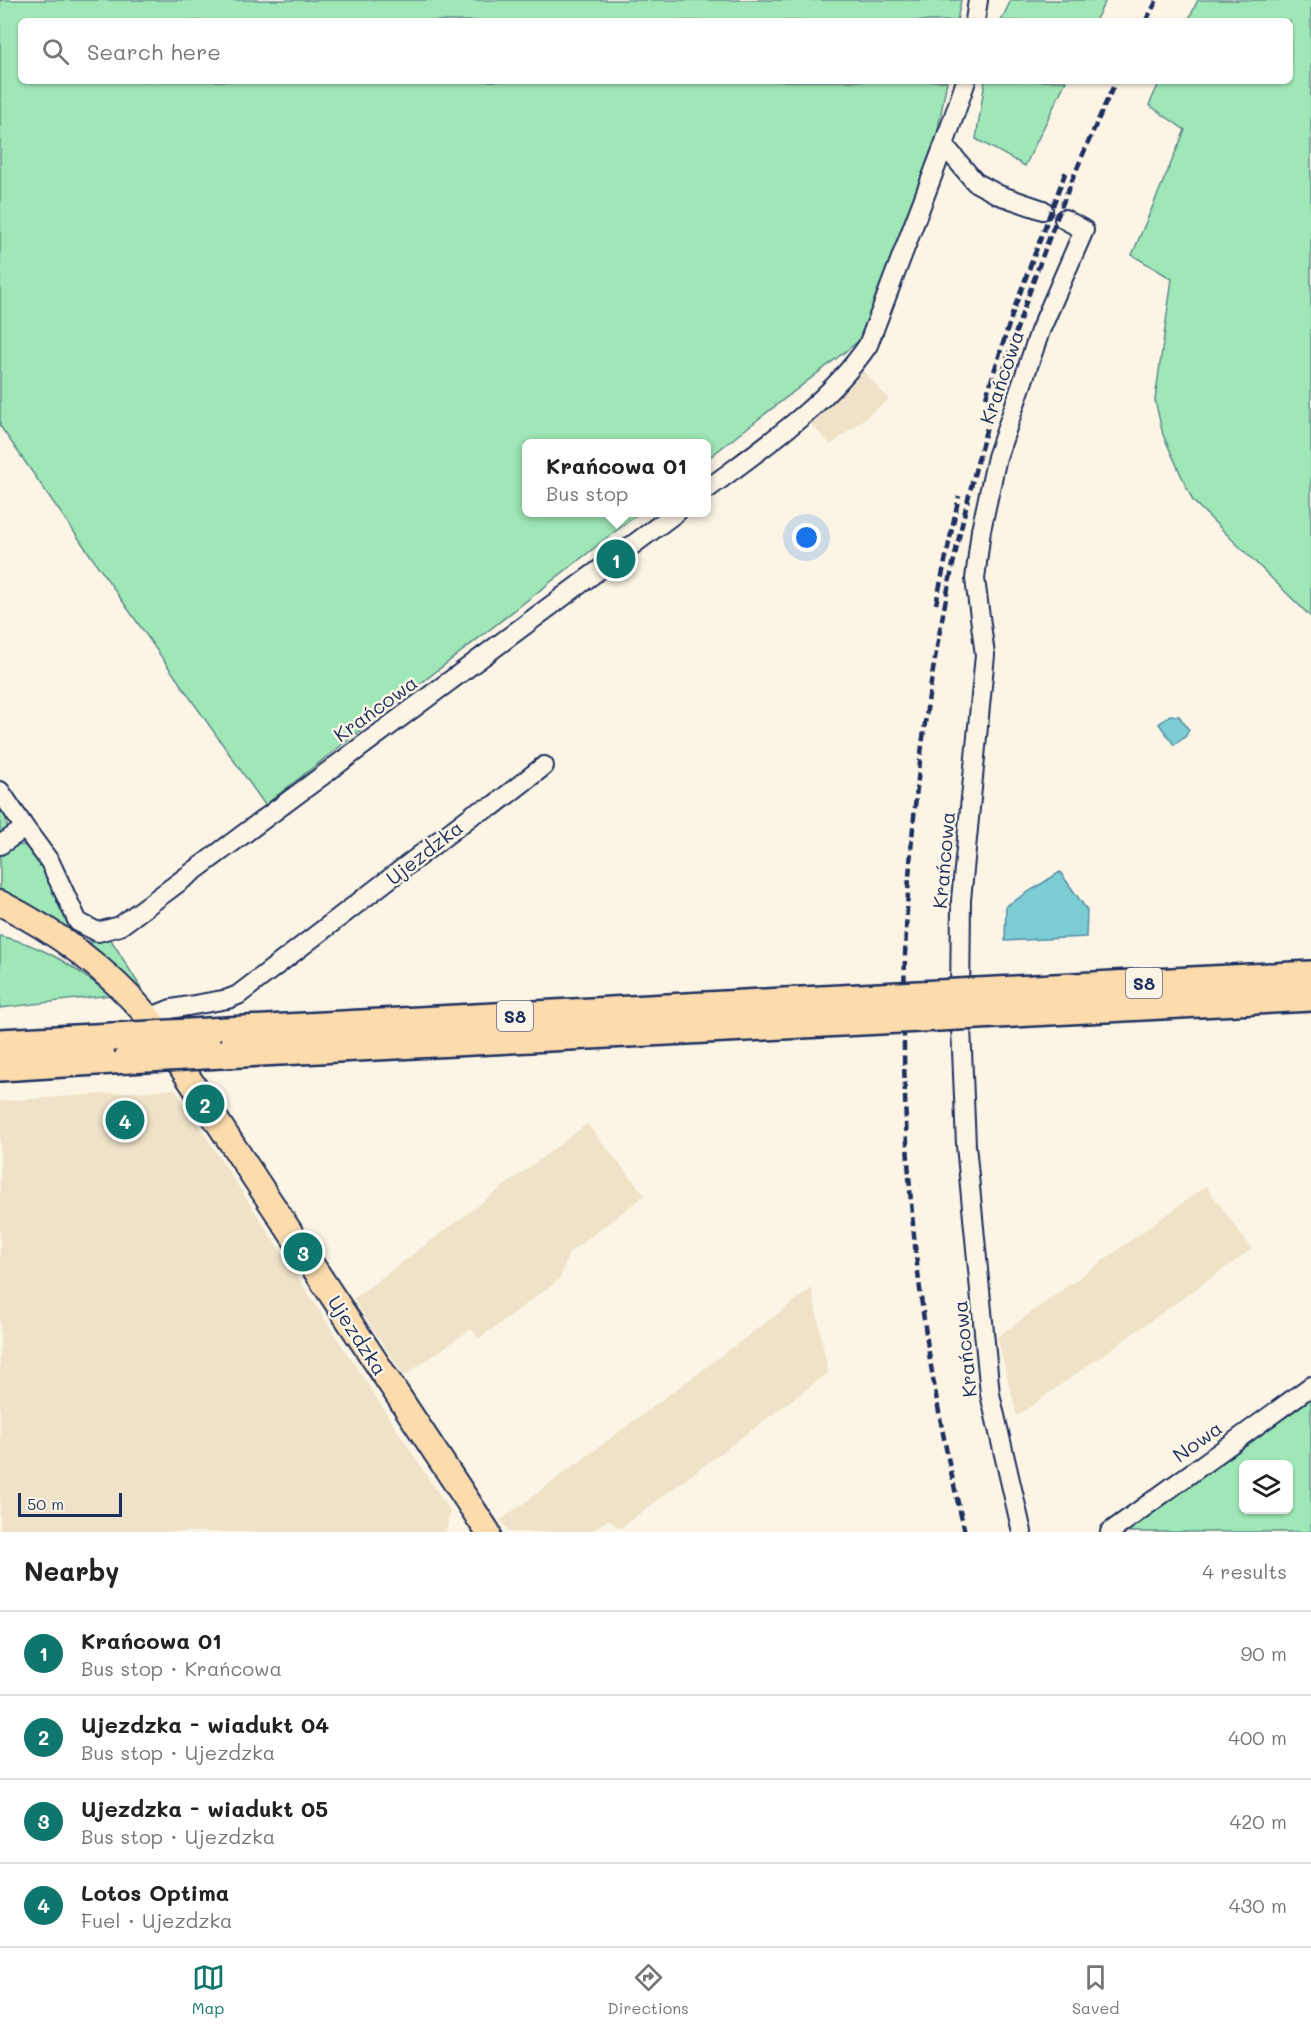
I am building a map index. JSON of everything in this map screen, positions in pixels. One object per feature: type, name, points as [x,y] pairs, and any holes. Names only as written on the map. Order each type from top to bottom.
[{"type":"highway","name":"S8","points":[[0,1043],[113,1037],[215,1043],[822,1012],[977,1003],[1311,975]]},
{"type":"highway","name":"S8","points":[[977,1003],[1311,998]]},
{"type":"highway","name":"S8","points":[[0,1066],[128,1059],[215,1043]]},
{"type":"main road","name":"Ujezdzka","points":[[0,903],[30,919],[71,947],[119,986],[149,1018],[488,1532]]},
{"type":"main road","name":"Ujezdzka","points":[[0,922],[71,947]]},
{"type":"street","points":[[975,18],[978,0]]},
{"type":"street","points":[[711,486],[802,414],[857,362],[876,327],[965,84]]},
{"type":"street","points":[[944,145],[975,182],[999,195],[1043,210]]},
{"type":"street","name":"Krańcowa","points":[[1022,1532],[989,1382],[966,1145],[960,1003],[961,900],[986,655],[975,579],[981,530],[998,457],[1040,331],[1084,230],[1064,219]]},
{"type":"street","name":"Krańcowa","points":[[25,828],[50,862],[78,922],[98,932],[120,926],[672,517]]},
{"type":"street","name":"Ujezdzka","points":[[149,1018],[171,1009],[228,999],[238,994],[474,813],[492,806],[544,766]]},
{"type":"street","points":[[0,791],[25,828],[0,844]]},
{"type":"street","name":"Nowa","points":[[1110,1532],[1311,1386]]},
{"type":"shaded area","points":[[862,370],[889,399],[831,445],[807,420]]},
{"type":"shaded area","points":[[175,1089],[450,1511],[446,1532],[0,1532],[0,1101]]},
{"type":"shaded area","points":[[587,1124],[645,1195],[569,1253],[560,1279],[479,1339],[471,1329],[404,1376],[353,1299]]},
{"type":"shaded area","points":[[1206,1186],[1252,1249],[1017,1416],[997,1337]]},
{"type":"shaded area","points":[[812,1288],[828,1373],[622,1527],[618,1528],[609,1519],[591,1532],[509,1532],[501,1520]]},
{"type":"green space","points":[[0,0],[961,0],[958,18],[18,18],[18,84],[946,84],[936,139],[860,340],[711,456],[711,439],[522,439],[522,517],[634,517],[265,805],[0,426]]},
{"type":"green space","points":[[1011,0],[1106,0],[1097,18],[1002,18]]},
{"type":"green space","points":[[1198,0],[1311,0],[1311,617],[1193,501],[1163,435],[1155,400],[1172,279],[1132,255],[1185,130],[1149,105],[1159,84],[1293,84],[1293,18],[1189,18]]},
{"type":"green space","points":[[985,84],[1065,84],[1025,166],[976,139]]},
{"type":"green space","points":[[0,803],[6,814],[7,830],[0,836]]},
{"type":"green space","points":[[24,845],[49,875],[73,928],[88,941],[98,942],[110,938],[149,1001],[0,897],[0,855],[16,846]]},
{"type":"green space","points":[[0,936],[46,952],[71,966],[111,995],[0,1008]]},
{"type":"green space","points":[[1311,1393],[1311,1532],[1118,1532]]},
{"type":"water","points":[[1170,715],[1179,716],[1189,730],[1185,737],[1174,745],[1159,724]]},
{"type":"water","points":[[1060,872],[1087,910],[1086,937],[1005,941],[1006,906]]},
{"type":"railway","points":[[1148,18],[1157,0]]},
{"type":"railway","points":[[965,1532],[928,1350],[908,1165],[904,979],[916,793],[944,609],[987,429],[1044,252],[1115,84]]},
{"type":"railway","points":[[986,397],[1014,309],[1066,171]]},
{"type":"railway","points":[[936,604],[959,496]]},
{"type":"place","name":"Krańcowa 01","points":[[616,559]]},
{"type":"place","name":"Ujezdzka - wiadukt 04","points":[[205,1104]]},
{"type":"place","name":"Lotos Optima","points":[[125,1120]]},
{"type":"place","name":"Ujezdzka - wiadukt 05","points":[[303,1252]]}]
